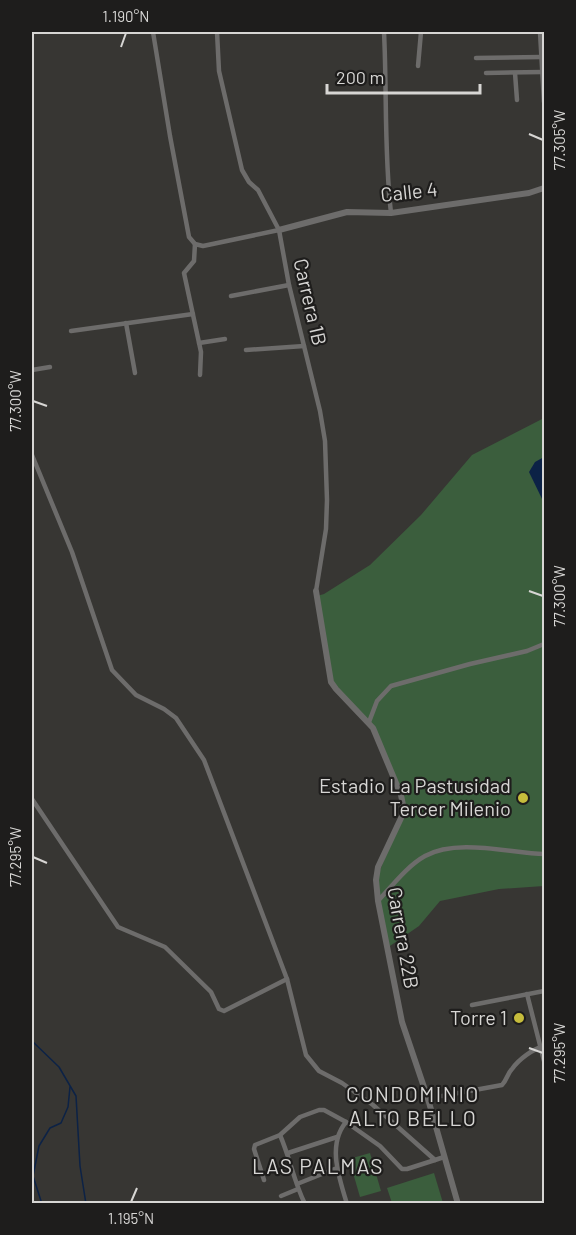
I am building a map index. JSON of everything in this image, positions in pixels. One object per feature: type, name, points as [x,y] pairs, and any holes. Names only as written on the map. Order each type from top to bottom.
[{"type":"street","points":[[153,32],[189,237],[195,244],[203,246],[279,230]]},
{"type":"street","name":"Carrera 1B","points":[[217,32],[219,71],[242,170],[249,182],[258,190],[279,230],[289,285],[320,411],[327,469],[326,529],[316,591]]},
{"type":"street","points":[[384,32],[388,184],[391,213]]},
{"type":"street","points":[[418,66],[421,32]]},
{"type":"street","points":[[540,32],[544,102]]},
{"type":"street","points":[[476,58],[542,57]]},
{"type":"street","points":[[486,73],[542,72]]},
{"type":"street","points":[[515,73],[516,100]]},
{"type":"street","name":"Calle 4","points":[[279,230],[347,212],[391,213],[529,193],[544,188]]},
{"type":"street","points":[[195,244],[194,261],[184,273],[201,352],[200,375]]},
{"type":"street","points":[[231,296],[289,285]]},
{"type":"street","points":[[71,331],[193,314]]},
{"type":"street","points":[[126,323],[135,373]]},
{"type":"street","points":[[199,344],[225,339]]},
{"type":"street","points":[[246,350],[304,346]]},
{"type":"street","points":[[32,370],[50,367]]},
{"type":"street","points":[[32,455],[72,552],[112,670],[136,695],[164,709],[176,718],[204,760],[287,979],[306,1055],[319,1071],[342,1083],[373,1105],[435,1160]]},
{"type":"street","name":"Carrera 22B","points":[[316,591],[331,681],[369,722],[401,795],[402,816],[378,867],[376,880],[378,902],[402,1022],[428,1099],[458,1203]]},
{"type":"street","points":[[369,722],[377,701],[391,686],[470,663],[527,651],[544,644]]},
{"type":"street","points":[[32,799],[118,927],[165,947],[211,992],[219,1010],[224,1011],[233,1007],[287,979]]},
{"type":"street","points":[[378,902],[423,856],[437,850],[470,847],[544,854]]},
{"type":"street","points":[[472,1005],[544,991]]},
{"type":"street","points":[[527,994],[544,1061]]},
{"type":"street","points":[[442,1096],[502,1085],[514,1066],[534,1050],[542,1047]]},
{"type":"street","points":[[264,1180],[254,1147],[280,1135],[300,1117],[319,1110],[346,1122],[380,1146],[402,1169],[444,1157]]},
{"type":"street","points":[[346,1122],[337,1137],[337,1168],[347,1203]]},
{"type":"street","points":[[280,1135],[305,1203]]},
{"type":"street","points":[[288,1153],[337,1137]]},
{"type":"street","points":[[281,1196],[337,1168]]},
{"type":"green space","points":[[544,418],[544,886],[499,889],[440,901],[419,926],[387,948],[376,880],[402,816],[403,805],[373,728],[333,686],[317,596],[324,594],[370,565],[421,515],[472,455]]},
{"type":"green space","points":[[370,1153],[381,1191],[360,1197],[349,1159]]},
{"type":"green space","points":[[434,1173],[443,1203],[392,1203],[387,1188]]},
{"type":"water","points":[[544,457],[544,503],[529,472],[535,462]]},
{"type":"waterway","points":[[32,1041],[59,1067],[76,1096],[80,1166],[86,1204]]},
{"type":"waterway","points":[[42,1204],[33,1176],[39,1146],[50,1128],[61,1123],[68,1107],[70,1087]]},
{"type":"place","name":"Estadio La Pastusidad Tercer Milenio","points":[[523,798]]},
{"type":"place","name":"Torre 1","points":[[519,1018]]},
{"type":"district","name":"CONDOMINIO ALTO BELLO","points":[[413,1107]]},
{"type":"district","name":"LAS PALMAS","points":[[318,1167]]}]
